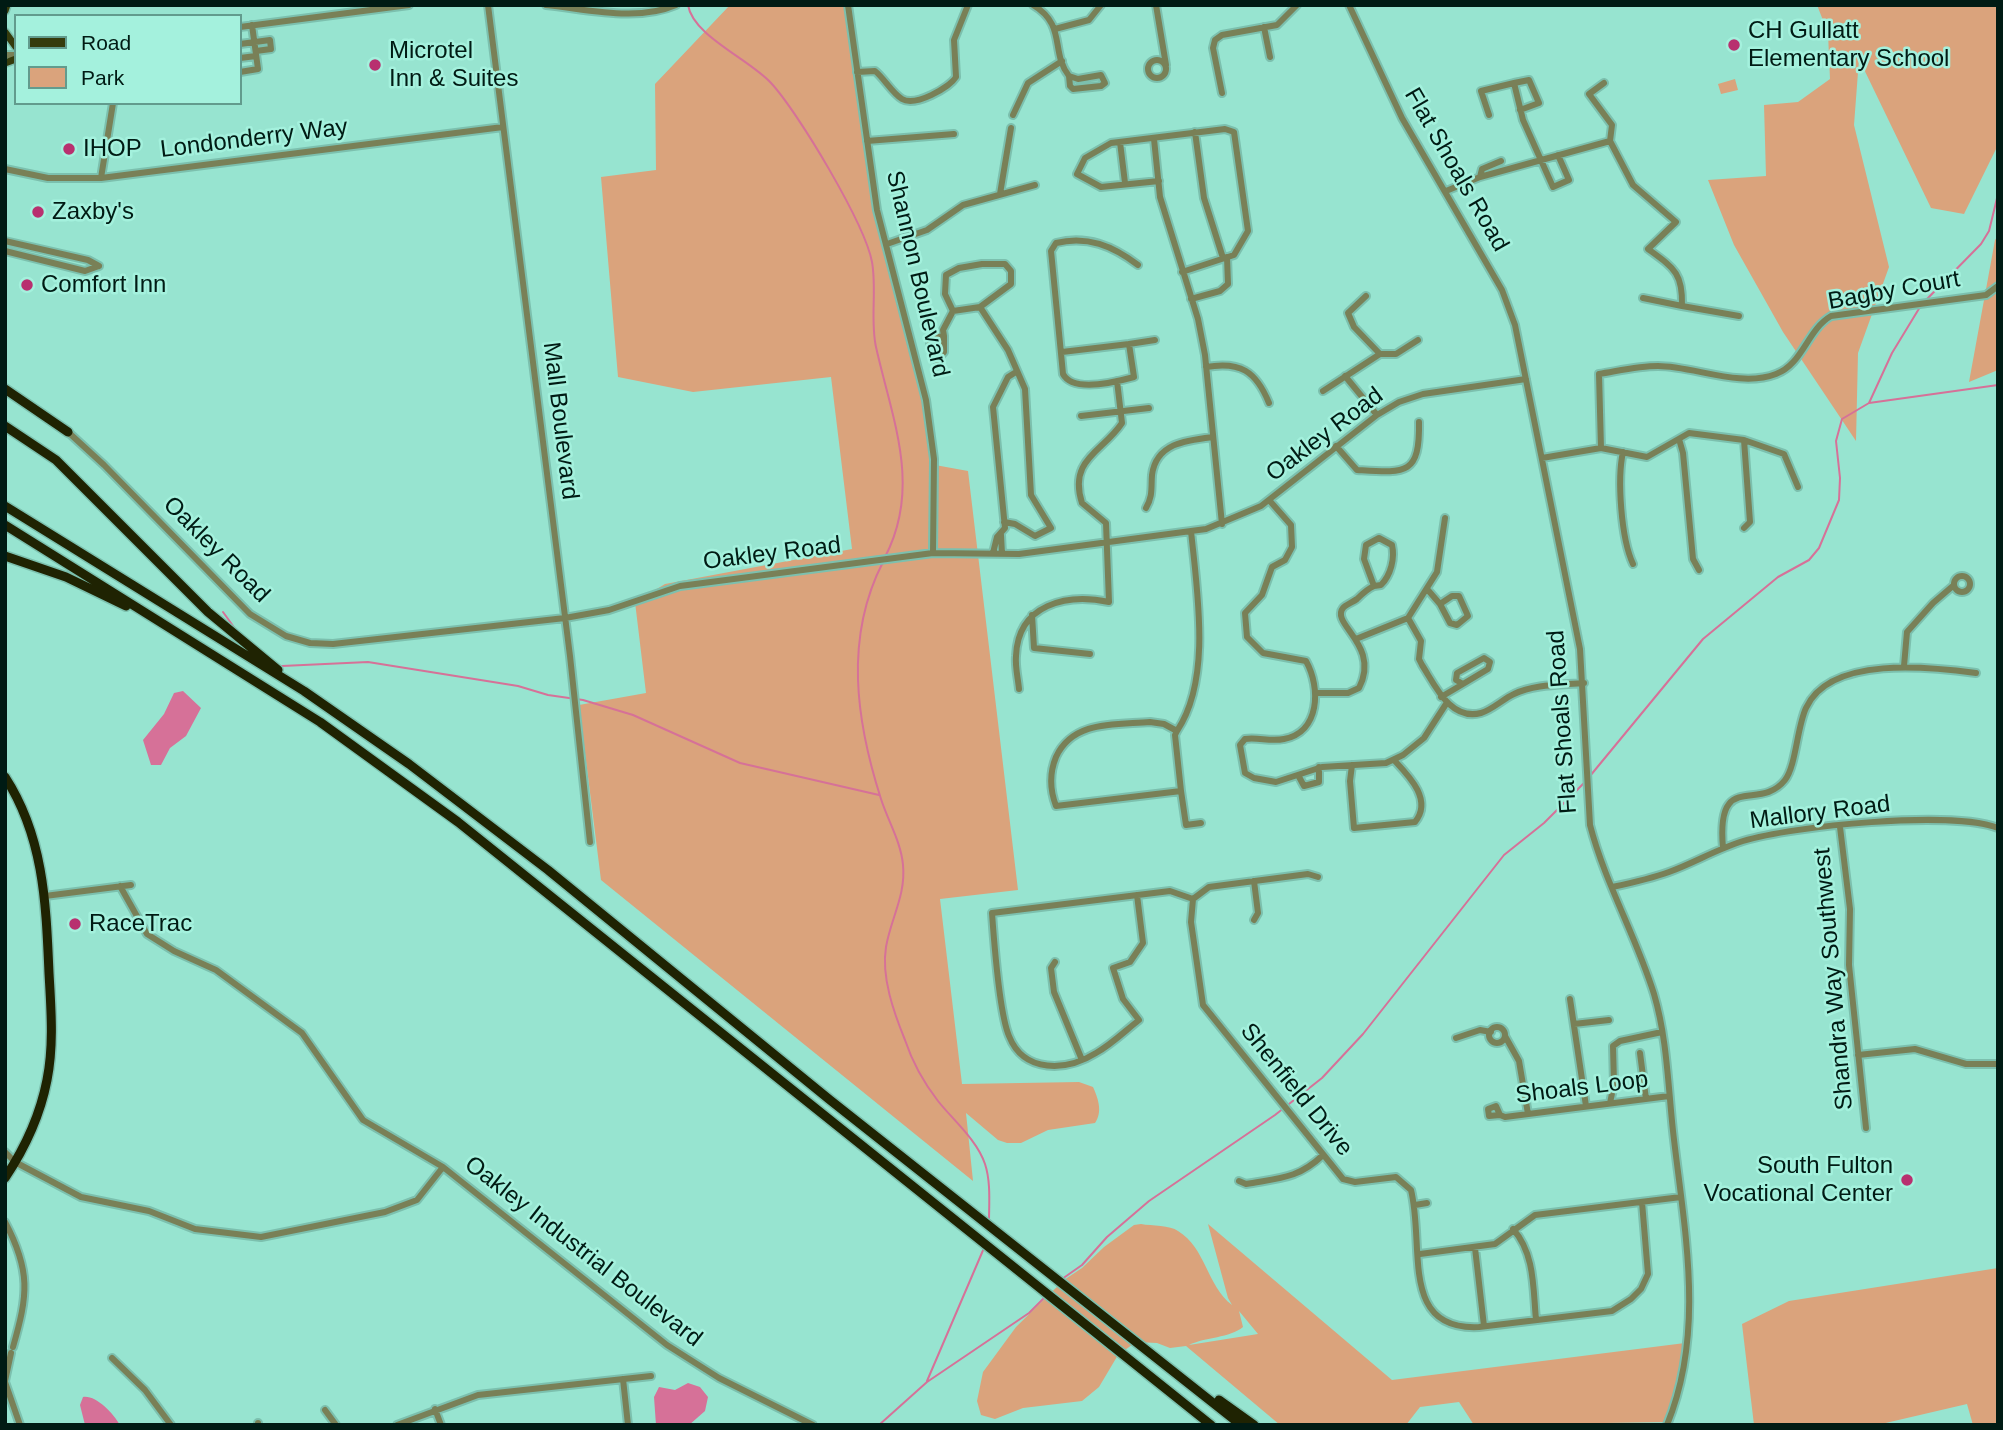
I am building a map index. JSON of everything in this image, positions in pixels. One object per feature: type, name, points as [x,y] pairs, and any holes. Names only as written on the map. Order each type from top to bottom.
[{"type":"highway","points":[[5,389],[68,432]]},
{"type":"highway","points":[[5,426],[56,460],[208,612],[304,691]]},
{"type":"highway","points":[[5,506],[304,691],[409,764],[548,870],[830,1100],[1241,1425]]},
{"type":"highway","points":[[5,525],[320,722],[458,822],[1212,1425]]},
{"type":"highway","points":[[5,556],[66,577],[167,625]]},
{"type":"highway","points":[[5,777],[34,837],[45,896],[51,1021],[50,1057],[39,1110],[10,1162],[5,1178]]},
{"type":"highway","points":[[1148,1351],[1254,1425]]},
{"type":"main road","points":[[5,10],[7,5]]},
{"type":"street","points":[[242,27],[410,5]]},
{"type":"street","name":"Mall Boulevard","points":[[488,5],[565,618],[590,842]]},
{"type":"street","points":[[545,5],[639,14],[664,11],[676,5]]},
{"type":"street","name":"Shannon Boulevard","points":[[848,5],[877,210],[926,400],[934,459],[933,553]]},
{"type":"street","points":[[858,72],[875,71],[904,100],[913,100],[945,89],[956,76],[954,40],[968,5]]},
{"type":"street","points":[[1033,5],[1048,15],[1055,29],[1062,61],[1073,89],[1101,86],[1105,83],[1101,75],[1078,79],[1069,76]]},
{"type":"street","points":[[1055,29],[1089,20],[1101,5]]},
{"type":"street","points":[[1156,5],[1166,65]]},
{"type":"street","points":[[1222,93],[1213,48],[1215,40],[1222,35],[1283,22],[1297,5]]},
{"type":"street","name":"Flat Shoals Road","points":[[1349,5],[1402,118],[1505,295],[1515,324],[1576,626],[1584,683],[1590,825],[1647,974],[1662,1032],[1690,1276],[1690,1319],[1683,1372],[1667,1425]]},
{"type":"street","points":[[242,72],[258,69],[252,25]]},
{"type":"street","points":[[1264,27],[1270,57]]},
{"type":"street","points":[[242,44],[270,40],[271,49],[242,58]]},
{"type":"street","points":[[1013,115],[1028,83],[1062,61]]},
{"type":"street","points":[[1489,115],[1481,92],[1529,79],[1539,103],[1520,110]]},
{"type":"street","points":[[1514,83],[1520,110],[1553,187],[1569,180],[1559,155]]},
{"type":"street","points":[[1604,83],[1589,94],[1612,125],[1609,141],[1633,185],[1676,222],[1648,249],[1670,267],[1683,283],[1682,306]]},
{"type":"street","points":[[102,178],[113,105]]},
{"type":"street","name":"Londonderry Way","points":[[7,171],[48,178],[102,178],[503,127]]},
{"type":"street","points":[[1000,194],[1011,128]]},
{"type":"street","points":[[1158,181],[1095,186],[1077,174],[1085,158],[1096,149],[1120,142],[1225,129],[1234,132],[1248,231],[1234,255],[1182,272]]},
{"type":"street","points":[[1191,299],[1220,290],[1228,284],[1225,258],[1204,198],[1195,132]]},
{"type":"street","points":[[867,141],[954,134]]},
{"type":"street","points":[[1154,138],[1158,181],[1191,299],[1206,367],[1222,524]]},
{"type":"street","points":[[1446,191],[1480,177],[1609,141]]},
{"type":"street","points":[[1120,142],[1125,183]]},
{"type":"street","points":[[1480,177],[1482,169],[1501,161]]},
{"type":"street","points":[[887,244],[927,230],[963,205],[1035,185]]},
{"type":"street","points":[[1129,344],[1133,377],[1117,381],[1073,384],[1063,374],[1051,250],[1056,243],[1070,239],[1104,244],[1138,265]]},
{"type":"street","points":[[5,241],[88,260],[99,266],[85,271],[5,251]]},
{"type":"street","points":[[1005,264],[1011,271],[1011,284],[980,307],[953,311],[946,294],[946,275],[959,268],[1005,264]]},
{"type":"street","name":"Bagby Court","points":[[1601,448],[1599,374],[1658,366],[1748,378],[1775,375],[1793,363],[1821,322],[1831,316],[1986,295],[1998,286]]},
{"type":"street","points":[[1366,296],[1348,313],[1354,327],[1380,354]]},
{"type":"street","points":[[1643,298],[1739,316]]},
{"type":"street","points":[[980,307],[1008,351],[1025,390],[1031,495],[1051,528],[1035,536],[1015,524],[1003,528],[997,537],[993,553]]},
{"type":"street","points":[[944,336],[943,330],[953,311]]},
{"type":"street","points":[[1062,352],[1155,340]]},
{"type":"street","points":[[1322,391],[1380,354],[1396,354],[1418,340]]},
{"type":"street","points":[[1206,367],[1226,363],[1237,366],[1258,381],[1269,403]]},
{"type":"street","points":[[1002,554],[1003,528],[993,407],[1008,377],[1016,372]]},
{"type":"street","points":[[1345,376],[1377,415]]},
{"type":"street","name":"Oakley Road","points":[[68,432],[104,465],[250,614],[286,636],[310,643],[333,644],[565,618],[609,610],[680,586],[933,553],[1002,554],[1191,531],[1222,524],[1269,500],[1377,415],[1423,394],[1526,380]]},
{"type":"street","points":[[1019,689],[1016,671],[1018,641],[1032,615],[1044,606],[1065,600],[1087,598],[1110,602],[1106,523],[1082,503],[1079,481],[1090,454],[1122,423],[1117,381]]},
{"type":"street","points":[[1081,416],[1149,408]]},
{"type":"street","points":[[1336,446],[1357,470],[1387,472],[1406,468],[1416,461],[1420,450],[1419,422]]},
{"type":"street","points":[[1542,458],[1601,448],[1647,457],[1689,433],[1700,433],[1744,440],[1784,454],[1798,487]]},
{"type":"street","points":[[1146,508],[1153,495],[1154,465],[1163,452],[1183,440],[1213,438]]},
{"type":"street","points":[[1679,439],[1683,453],[1693,559],[1699,570]]},
{"type":"street","points":[[1744,440],[1750,522],[1744,528]]},
{"type":"street","points":[[1623,452],[1623,510],[1627,550],[1633,564]]},
{"type":"street","points":[[1269,500],[1291,525],[1292,548],[1285,560],[1272,567],[1262,595],[1245,613],[1247,637],[1263,653],[1306,661],[1315,693],[1313,716],[1300,732],[1281,740],[1252,738],[1240,745],[1243,768],[1248,776],[1276,782],[1319,767],[1394,760],[1424,738],[1443,700],[1488,669],[1490,662],[1484,658],[1457,673],[1457,680],[1463,684]]},
{"type":"street","points":[[1356,639],[1408,618],[1437,572],[1445,518]]},
{"type":"street","points":[[1191,531],[1200,625],[1191,711],[1175,735],[1186,825],[1201,824]]},
{"type":"street","points":[[1315,693],[1348,693],[1359,688],[1365,667],[1363,652],[1342,622],[1343,608],[1387,580],[1394,552],[1392,545],[1379,538],[1366,545],[1363,559],[1374,586]]},
{"type":"street","points":[[1904,666],[1907,632],[1924,611],[1954,585]]},
{"type":"street","points":[[1427,589],[1440,604],[1450,623],[1457,625],[1468,616],[1459,596],[1452,596],[1440,604]]},
{"type":"street","points":[[1032,615],[1034,648],[1090,654]]},
{"type":"street","points":[[1408,618],[1421,640],[1419,659],[1422,665],[1443,700],[1458,710],[1481,713],[1514,694],[1538,687],[1584,683]]},
{"type":"street","points":[[1723,848],[1722,815],[1725,808],[1736,798],[1774,788],[1787,778],[1807,705],[1818,692],[1857,673],[1904,666],[1976,673]]},
{"type":"street","points":[[1177,731],[1164,724],[1150,722],[1112,723],[1076,733],[1060,749],[1054,762],[1051,785],[1056,806],[1181,791]]},
{"type":"street","points":[[1352,765],[1350,794],[1354,828],[1415,822],[1420,816],[1421,800],[1412,779],[1394,760]]},
{"type":"street","points":[[1298,775],[1304,786],[1319,782],[1319,767]]},
{"type":"street","name":"Mallory Road","points":[[1612,887],[1668,872],[1723,848],[1781,833],[1951,819],[1998,828]]},
{"type":"street","name":"Shandra Way Southwest","points":[[1840,827],[1850,909],[1849,965],[1866,1128]]},
{"type":"street","points":[[1137,895],[1143,943],[1130,962],[1113,968],[1123,999],[1139,1020],[1096,1054],[1082,1060],[1062,1067],[1048,1067],[1031,1061],[1013,1045],[1005,1024],[992,912],[1170,891],[1193,899],[1209,887],[1308,874],[1318,877]]},
{"type":"street","points":[[1254,881],[1258,913],[1254,920]]},
{"type":"street","points":[[45,896],[131,885]]},
{"type":"street","points":[[120,886],[147,934],[174,951],[216,970],[302,1033],[363,1119],[443,1167]]},
{"type":"street","name":"Shenfield Drive","points":[[1193,899],[1191,922],[1203,1004],[1343,1179],[1355,1182],[1396,1177],[1411,1190],[1415,1205],[1423,1293],[1431,1312],[1443,1323],[1458,1328],[1612,1311],[1641,1289],[1648,1274],[1642,1202]]},
{"type":"street","points":[[1055,962],[1051,968],[1054,992],[1082,1060]]},
{"type":"street","points":[[1570,999],[1586,1107]]},
{"type":"street","points":[[1574,1024],[1609,1020]]},
{"type":"street","points":[[1456,1038],[1480,1030],[1490,1032],[1500,1028],[1518,1061],[1528,1114]]},
{"type":"street","points":[[1490,1032],[1490,1039],[1496,1043],[1505,1036]]},
{"type":"street","points":[[1610,1103],[1614,1046],[1620,1041],[1662,1032]]},
{"type":"street","points":[[1858,1055],[1915,1049],[1966,1064],[1998,1064]]},
{"type":"street","points":[[1640,1053],[1646,1099]]},
{"type":"street","name":"Shoals Loop","points":[[1500,1115],[1528,1114],[1670,1096]]},
{"type":"street","name":"Oakley Industrial Boulevard","points":[[5,1152],[10,1162],[88,1199],[149,1211],[195,1230],[261,1237],[386,1212],[417,1200],[443,1167],[667,1345],[719,1378],[813,1425]]},
{"type":"street","points":[[1239,1181],[1246,1184],[1296,1176],[1309,1169],[1323,1156]]},
{"type":"street","points":[[1420,1254],[1495,1244],[1535,1215],[1681,1197]]},
{"type":"street","points":[[1415,1205],[1427,1203]]},
{"type":"street","points":[[5,1222],[24,1266],[27,1288],[5,1381],[20,1425]]},
{"type":"street","points":[[1513,1229],[1524,1242],[1530,1263],[1536,1320]]},
{"type":"street","points":[[1475,1248],[1485,1326]]},
{"type":"street","points":[[112,1358],[145,1390],[171,1425]]},
{"type":"street","points":[[397,1425],[478,1395],[651,1376]]},
{"type":"street","points":[[623,1379],[628,1425]]},
{"type":"street","points":[[435,1409],[442,1425]]},
{"type":"street","points":[[325,1410],[336,1425]]},
{"type":"green space","points":[[730,5],[844,5],[884,250],[915,362],[935,465],[968,471],[1018,890],[940,899],[962,1084],[1079,1082],[1093,1087],[1098,1100],[1099,1110],[1095,1123],[1048,1130],[1021,1143],[998,1140],[966,1113],[973,1181],[601,880],[579,705],[646,693],[635,602],[665,584],[852,549],[831,377],[693,392],[618,377],[601,177],[656,170],[655,84]]},
{"type":"green space","points":[[1817,5],[1998,5],[1998,145],[1964,214],[1931,208],[1859,59],[1854,125],[1889,267],[1858,353],[1856,441],[1783,332],[1734,245],[1708,180],[1766,176],[1764,105],[1798,102],[1830,79],[1828,33]]},
{"type":"green space","points":[[1735,79],[1738,90],[1721,94],[1718,84]]},
{"type":"green space","points":[[1998,236],[1998,370],[1969,382],[1995,240]]},
{"type":"green space","points":[[1208,1224],[1392,1380],[1685,1343],[1682,1391],[1670,1422],[1474,1425],[1459,1402],[1420,1407],[1406,1425],[1280,1425],[1186,1346],[1170,1348],[1157,1343],[1136,1342],[1118,1355],[1099,1387],[1082,1401],[1023,1408],[995,1419],[981,1415],[977,1401],[983,1372],[1016,1327],[1064,1280],[1134,1225],[1170,1228],[1187,1238],[1201,1257],[1217,1288],[1232,1305]],"holes":[[[1239,1311],[1258,1334],[1189,1345],[1238,1331],[1243,1327]]]},
{"type":"green space","points":[[1998,1268],[1998,1425],[1973,1425],[1967,1404],[1877,1425],[1754,1425],[1742,1324],[1789,1301]]},
{"type":"shaded area","points":[[183,691],[201,708],[186,736],[170,748],[161,765],[151,765],[143,740],[164,714],[174,693]]},
{"type":"shaded area","points":[[688,1383],[700,1387],[708,1397],[705,1411],[689,1425],[656,1425],[654,1397],[659,1387],[675,1390]]},
{"type":"shaded area","points":[[83,1397],[99,1402],[120,1425],[85,1425],[80,1405]]},
{"type":"waterway","points":[[688,5],[700,27],[761,74],[783,97],[829,169],[867,245],[873,273],[874,337],[896,426],[903,478],[896,531],[885,557]]},
{"type":"waterway","points":[[1926,300],[1981,244],[1989,231],[1998,194]]},
{"type":"waterway","points":[[1869,403],[1892,353],[1920,307]]},
{"type":"waterway","points":[[1590,776],[1703,639],[1778,577],[1809,560],[1819,548],[1839,500],[1840,478],[1836,441],[1842,419],[1869,403],[1998,385]]},
{"type":"waterway","points":[[883,562],[863,620],[858,680],[860,710],[872,770],[900,848],[903,865],[900,896],[886,947],[885,970],[889,995],[919,1072],[938,1101],[971,1139],[985,1164],[989,1222]]},
{"type":"waterway","points":[[223,612],[236,630]]},
{"type":"waterway","points":[[282,666],[368,662],[518,686],[548,695],[583,700],[633,715],[740,763],[879,795]]},
{"type":"waterway","points":[[1062,1279],[1082,1265],[1107,1237],[1149,1201],[1275,1115],[1322,1078],[1363,1034],[1504,855],[1544,823],[1584,783]]},
{"type":"waterway","points":[[927,1381],[984,1248]]},
{"type":"waterway","points":[[879,1425],[927,1382],[1029,1313],[1044,1298]]},
{"type":"place","name":"CH Gullatt Elementary School","points":[[1734,45]]},
{"type":"place","name":"Microtel Inn & Suites","points":[[375,65]]},
{"type":"place","name":"IHOP","points":[[69,149]]},
{"type":"place","name":"Zaxby's","points":[[38,212]]},
{"type":"place","name":"Comfort Inn","points":[[27,285]]},
{"type":"place","name":"RaceTrac","points":[[75,924]]},
{"type":"place","name":"South Fulton Vocational Center","points":[[1907,1180]]}]
